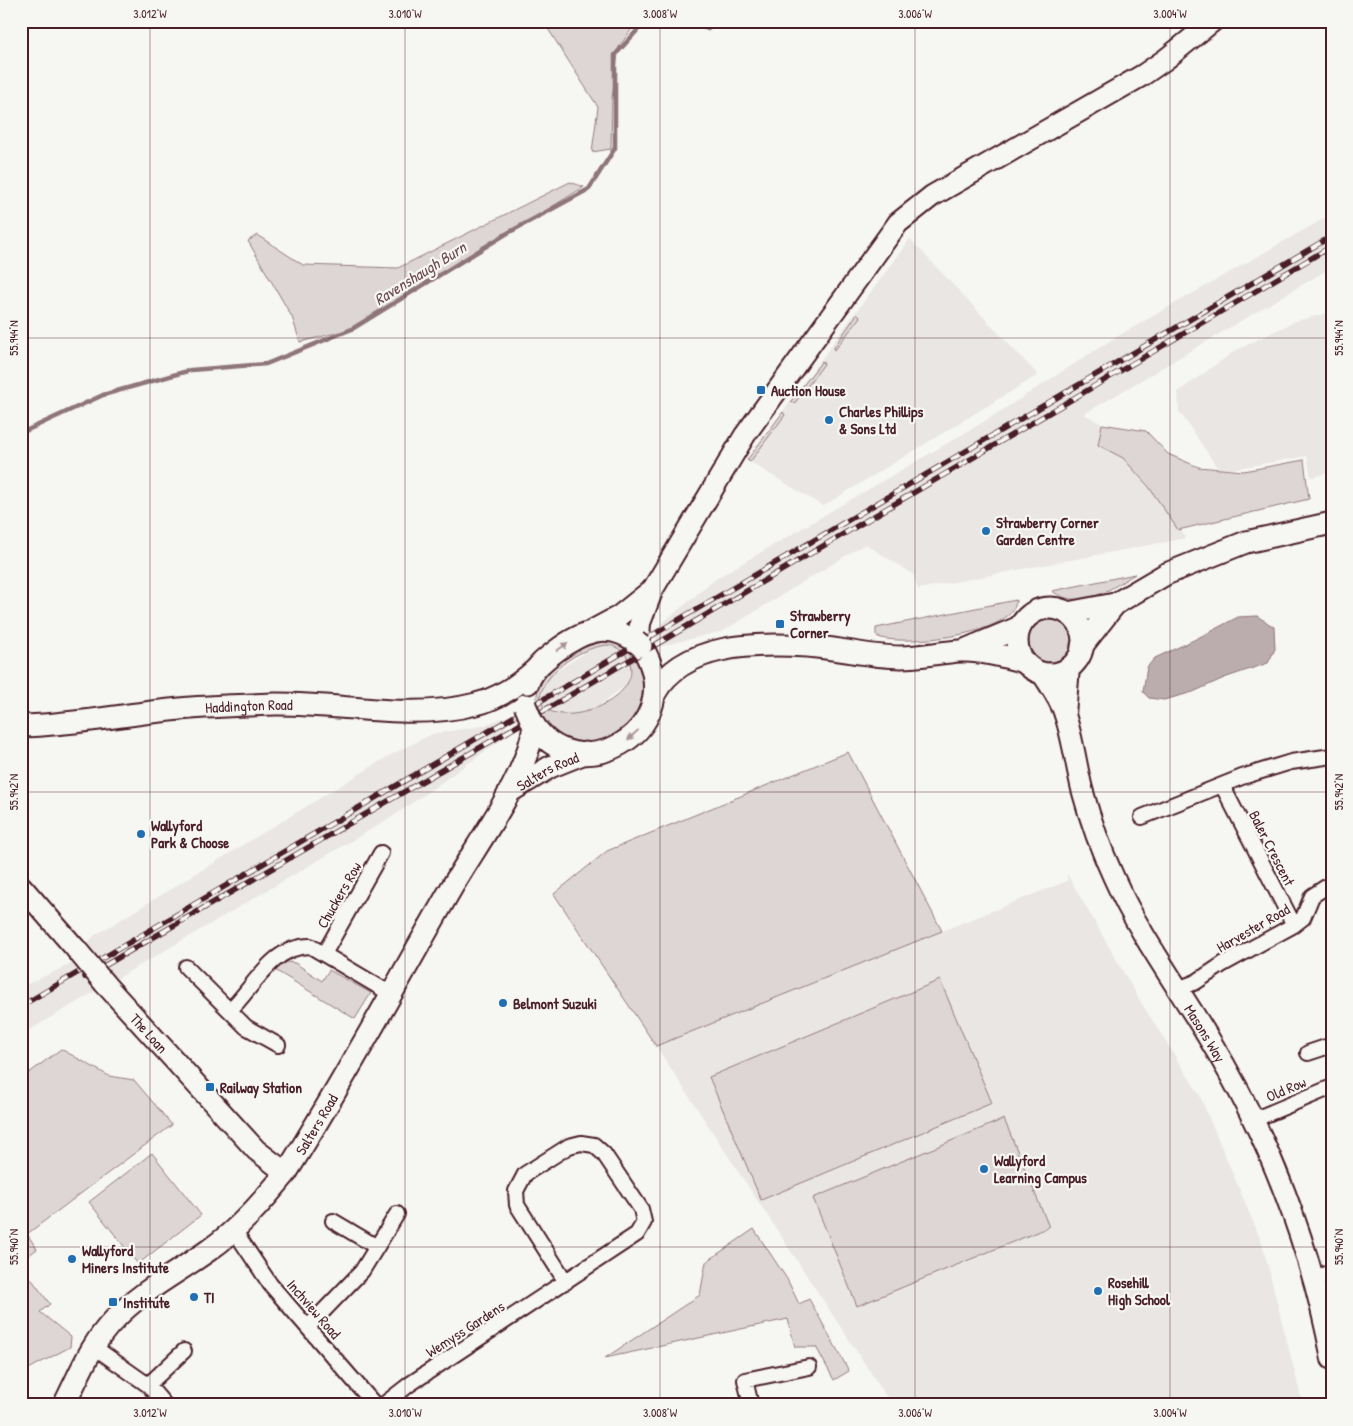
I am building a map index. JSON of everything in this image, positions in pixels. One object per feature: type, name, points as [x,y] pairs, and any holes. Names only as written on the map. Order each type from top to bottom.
[{"type":"main road","points":[[963,651],[1020,627],[1036,612],[1047,608],[1066,613],[1115,604],[1166,574],[1246,542],[1332,523]]},
{"type":"main road","points":[[1082,646],[1115,604]]},
{"type":"main road","points":[[692,659],[669,675],[656,693],[651,711],[635,734],[612,749],[588,753],[576,752],[558,746],[542,734],[528,714],[526,688],[534,670],[567,642],[593,630],[619,631],[659,658],[692,659],[732,648],[754,647],[807,646],[900,657],[963,651],[1002,655],[1033,668],[1058,673],[1069,668],[1078,659],[1082,646],[1083,637],[1078,625],[1066,613]]},
{"type":"main road","points":[[1020,627],[1017,642],[1033,668]]},
{"type":"main road","points":[[642,647],[651,666],[656,693]]},
{"type":"main road","name":"Haddington Road","points":[[476,704],[517,685],[534,670]]},
{"type":"main road","name":"Haddington Road","points":[[21,726],[191,708],[291,705],[432,711],[476,704],[509,705],[528,714]]},
{"type":"main road","name":"Salters Road","points":[[64,1405],[94,1347],[114,1320],[138,1299],[209,1251],[234,1230],[260,1204],[286,1173],[452,886],[509,792],[531,742],[528,714]]},
{"type":"main road","name":"Salters Road","points":[[509,792],[550,766],[588,753]]},
{"type":"street","points":[[642,647],[642,615],[653,588],[745,435],[898,223],[932,196],[1166,60],[1212,21]]},
{"type":"street","points":[[593,630],[631,607],[653,588]]},
{"type":"street","name":"Masons Way","points":[[1033,668],[1065,714]]},
{"type":"street","name":"Masons Way","points":[[1069,668],[1065,714],[1083,791],[1110,871],[1142,930],[1209,1037],[1253,1120],[1289,1206],[1313,1278],[1332,1359]]},
{"type":"street","points":[[1142,817],[1222,785],[1290,762],[1332,756]]},
{"type":"street","name":"Baler Crescent","points":[[1222,785],[1294,925]]},
{"type":"street","name":"Chuckers Row","points":[[324,954],[381,853]]},
{"type":"street","name":"Harvester Road","points":[[1178,990],[1196,982],[1222,964],[1294,925],[1303,918],[1312,896],[1332,884]]},
{"type":"street","name":"The Loan","points":[[21,886],[106,984],[250,1143],[286,1173]]},
{"type":"street","name":"Chuckers Row","points":[[230,1010],[273,960],[300,946],[310,946],[391,994]]},
{"type":"street","points":[[186,967],[246,1026],[278,1045]]},
{"type":"street","name":"Old Row","points":[[1308,1053],[1332,1045]]},
{"type":"street","name":"Old Row","points":[[1253,1120],[1332,1087]]},
{"type":"street","name":"Wemyss Gardens","points":[[383,1405],[410,1384],[566,1282],[637,1234],[644,1222],[641,1209],[604,1154],[588,1143],[569,1146],[525,1174],[516,1191],[520,1211],[566,1282]]},
{"type":"street","points":[[308,1327],[362,1271],[397,1214]]},
{"type":"street","points":[[333,1221],[377,1247]]},
{"type":"street","name":"Inchview Road","points":[[234,1230],[270,1284],[375,1405]]},
{"type":"street","points":[[1313,1278],[1332,1272]]},
{"type":"street","points":[[94,1347],[148,1385],[165,1405]]},
{"type":"street","points":[[148,1385],[184,1351]]},
{"type":"street","points":[[751,1405],[746,1380],[809,1367]]},
{"type":"shaded area","points":[[543,21],[645,21],[636,23],[619,47],[612,98],[611,149],[592,152],[598,107]]},
{"type":"shaded area","points":[[570,182],[584,187],[352,329],[300,342],[292,317],[248,241],[257,235],[303,265],[398,268]]},
{"type":"shaded area","points":[[1332,214],[1332,267],[1084,414],[1102,424],[1098,445],[1123,458],[1149,487],[1186,538],[918,589],[913,574],[865,544],[723,631],[661,646],[652,632],[717,578],[987,420],[1113,339]]},
{"type":"shaded area","points":[[910,239],[1038,375],[823,506],[747,460]]},
{"type":"shaded area","points":[[1332,312],[1332,472],[1311,477],[1307,456],[1220,471],[1179,411],[1178,392],[1235,351],[1296,321]]},
{"type":"shaded area","points":[[857,314],[860,317],[835,350],[833,349]]},
{"type":"shaded area","points":[[822,361],[824,364],[794,404],[791,401]]},
{"type":"shaded area","points":[[783,412],[785,415],[750,462],[747,460]]},
{"type":"shaded area","points":[[1102,424],[1146,431],[1168,454],[1198,467],[1244,471],[1304,460],[1309,499],[1178,530],[1149,487],[1123,458],[1098,445]]},
{"type":"shaded area","points":[[1135,574],[1105,592],[1084,599],[1063,597],[1052,591]]},
{"type":"shaded area","points":[[1016,600],[1010,613],[995,624],[974,631],[949,637],[901,640],[884,639],[876,635],[876,628]]},
{"type":"shaded area","points":[[1257,616],[1274,627],[1275,649],[1268,663],[1224,678],[1193,692],[1164,700],[1149,698],[1143,692],[1147,667],[1155,658],[1238,617]]},
{"type":"shaded area","points":[[1054,620],[1062,623],[1068,629],[1071,641],[1068,653],[1062,659],[1046,662],[1038,659],[1032,653],[1029,637],[1032,629],[1038,623]]},
{"type":"shaded area","points":[[610,641],[629,651],[640,666],[645,683],[643,701],[635,717],[622,731],[605,740],[584,742],[570,739],[550,727],[539,712],[537,697],[541,683],[550,670],[579,650]],"holes":[[[609,645],[625,655],[631,671],[627,684],[612,700],[589,711],[577,714],[554,713],[544,708],[540,696],[544,686],[558,668],[578,654],[588,650],[599,646]]]},
{"type":"shaded area","points":[[609,645],[622,650],[628,656],[631,668],[627,684],[596,708],[575,715],[558,715],[544,708],[540,696],[548,677],[595,646]]},
{"type":"shaded area","points":[[502,718],[510,734],[392,817],[21,1035],[21,987],[69,965],[94,936],[389,756],[432,734],[483,726]]},
{"type":"shaded area","points":[[848,752],[942,931],[656,1046],[554,894],[607,851]]},
{"type":"shaded area","name":"Wallyford Learning Campus","points":[[1067,874],[1140,1001],[1199,1094],[1262,1243],[1303,1405],[892,1405],[656,1046],[1067,881]]},
{"type":"shaded area","points":[[286,962],[295,963],[322,981],[329,970],[371,993],[355,1019],[275,970]]},
{"type":"shaded area","points":[[940,980],[992,1103],[761,1200],[709,1077]]},
{"type":"shaded area","points":[[61,1049],[109,1076],[134,1080],[172,1125],[27,1234],[37,1249],[21,1261],[21,1079]]},
{"type":"shaded area","points":[[1004,1119],[1049,1227],[857,1306],[813,1198]]},
{"type":"shaded area","points":[[152,1153],[201,1215],[138,1264],[89,1202]]},
{"type":"shaded area","points":[[754,1229],[787,1279],[799,1304],[809,1299],[849,1371],[834,1380],[816,1347],[795,1347],[788,1319],[605,1358],[700,1295],[706,1262]]},
{"type":"shaded area","points":[[21,1265],[50,1304],[40,1312],[71,1337],[70,1347],[21,1373]]},
{"type":"waterway","name":"Ravenshaugh Burn","points":[[21,433],[103,395],[191,370],[266,364],[352,329],[506,234],[589,189],[615,148],[615,55],[643,24],[686,21],[708,29]]},
{"type":"railway","points":[[21,1006],[1332,236]]},
{"type":"railway","points":[[85,977],[550,707],[1332,246]]},
{"type":"place","name":"Auction House","points":[[761,390]]},
{"type":"place","name":"Charles Phillips & Sons Ltd","points":[[829,420]]},
{"type":"place","name":"Strawberry Corner Garden Centre","points":[[986,531]]},
{"type":"place","name":"Strawberry Corner","points":[[780,624]]},
{"type":"place","name":"Wallyford Park & Choose","points":[[141,834]]},
{"type":"place","name":"Belmont Suzuki","points":[[503,1003]]},
{"type":"place","name":"Railway Station","points":[[210,1087]]},
{"type":"place","name":"Wallyford Learning Campus","points":[[984,1169]]},
{"type":"place","name":"Wallyford Miners Institute","points":[[72,1259]]},
{"type":"place","name":"Rosehill High School","points":[[1098,1291]]},
{"type":"place","name":"TI","points":[[194,1297]]},
{"type":"place","name":"Institute","points":[[113,1302]]}]
